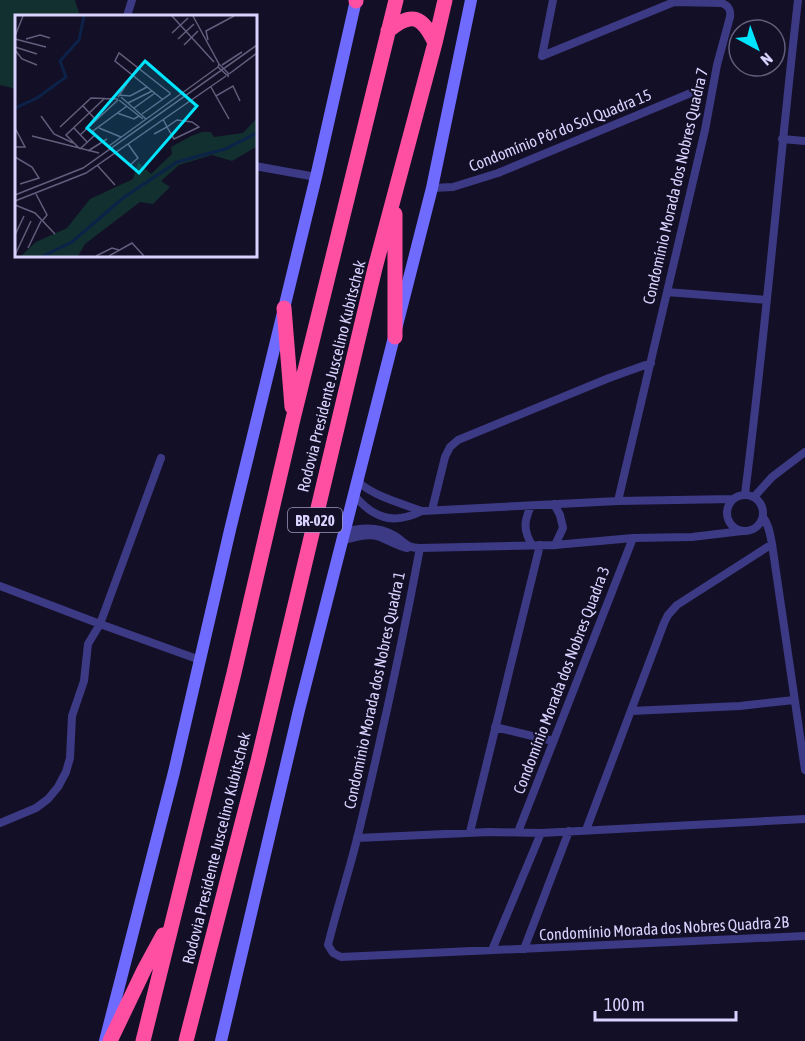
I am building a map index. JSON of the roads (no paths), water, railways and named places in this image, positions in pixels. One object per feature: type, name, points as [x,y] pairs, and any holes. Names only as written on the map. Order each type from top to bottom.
[{"type":"highway","name":"Rodovia Presidente Juscelino Kubitschek","points":[[143,1041],[396,0]]},
{"type":"highway","name":"Rodovia Presidente Juscelino Kubitschek","points":[[186,1041],[258,761],[375,268],[445,0]]},
{"type":"highway","points":[[388,31],[404,20],[418,20],[429,30],[435,43]]},
{"type":"highway","points":[[395,191],[395,337]]},
{"type":"highway","points":[[284,308],[293,419]]},
{"type":"highway","points":[[110,1041],[173,916]]},
{"type":"main road","points":[[105,1041],[171,783],[356,0]]},
{"type":"main road","points":[[221,1041],[291,742],[432,188],[471,0]]},
{"type":"street","points":[[127,15],[132,0]]},
{"type":"street","points":[[553,0],[542,56],[674,1]]},
{"type":"street","points":[[745,494],[798,0]]},
{"type":"street","name":"Condomínio Morada dos Nobres Quadra 7","points":[[618,501],[705,130],[717,65],[730,17],[730,9],[722,3],[674,1]]},
{"type":"street","name":"Condomínio Pôr do Sol Quadra 15","points":[[432,188],[453,187],[498,174],[698,90]]},
{"type":"street","points":[[782,139],[805,141]]},
{"type":"street","points":[[256,166],[316,177]]},
{"type":"street","points":[[667,292],[767,300]]},
{"type":"street","points":[[427,511],[447,451],[453,443],[651,363]]},
{"type":"street","points":[[754,497],[772,477],[805,452]]},
{"type":"street","points":[[0,823],[36,808],[48,799],[66,772],[70,758],[72,716],[84,681],[88,644],[100,624],[162,458]]},
{"type":"street","points":[[358,482],[374,493],[427,511]]},
{"type":"street","points":[[343,537],[373,536],[400,546],[415,548],[555,545],[633,538],[692,537],[752,530],[761,522],[762,506],[754,497],[745,494],[733,499],[727,509],[728,520],[735,529],[742,531]]},
{"type":"street","points":[[354,495],[368,510],[386,518],[412,516],[427,511],[554,504],[733,499]]},
{"type":"street","points":[[554,504],[563,528],[555,545]]},
{"type":"street","points":[[531,506],[525,520],[525,527],[528,538],[536,545]]},
{"type":"street","points":[[763,517],[767,522],[772,544],[805,770]]},
{"type":"street","points":[[382,531],[386,518]]},
{"type":"street","points":[[394,535],[400,518]]},
{"type":"street","points":[[343,537],[364,528],[394,535],[415,548]]},
{"type":"street","points":[[752,530],[772,544]]},
{"type":"street","name":"Condomínio Morada dos Nobres Quadra 3","points":[[518,832],[633,538]]},
{"type":"street","points":[[586,830],[668,615],[672,609],[686,599],[772,544]]},
{"type":"street","points":[[470,832],[536,545]]},
{"type":"street","name":"Condomínio Morada dos Nobres Quadra 1","points":[[357,838],[399,654],[415,548]]},
{"type":"street","points":[[0,586],[200,660]]},
{"type":"street","points":[[631,711],[740,706],[794,700]]},
{"type":"street","points":[[495,727],[554,741]]},
{"type":"street","points":[[541,833],[492,950],[341,957],[333,953],[328,945],[357,838],[470,832],[541,833],[805,819]]},
{"type":"street","points":[[524,949],[568,831]]},
{"type":"street","name":"Condomínio Morada dos Nobres Quadra 2B","points":[[492,950],[805,936]]}]
